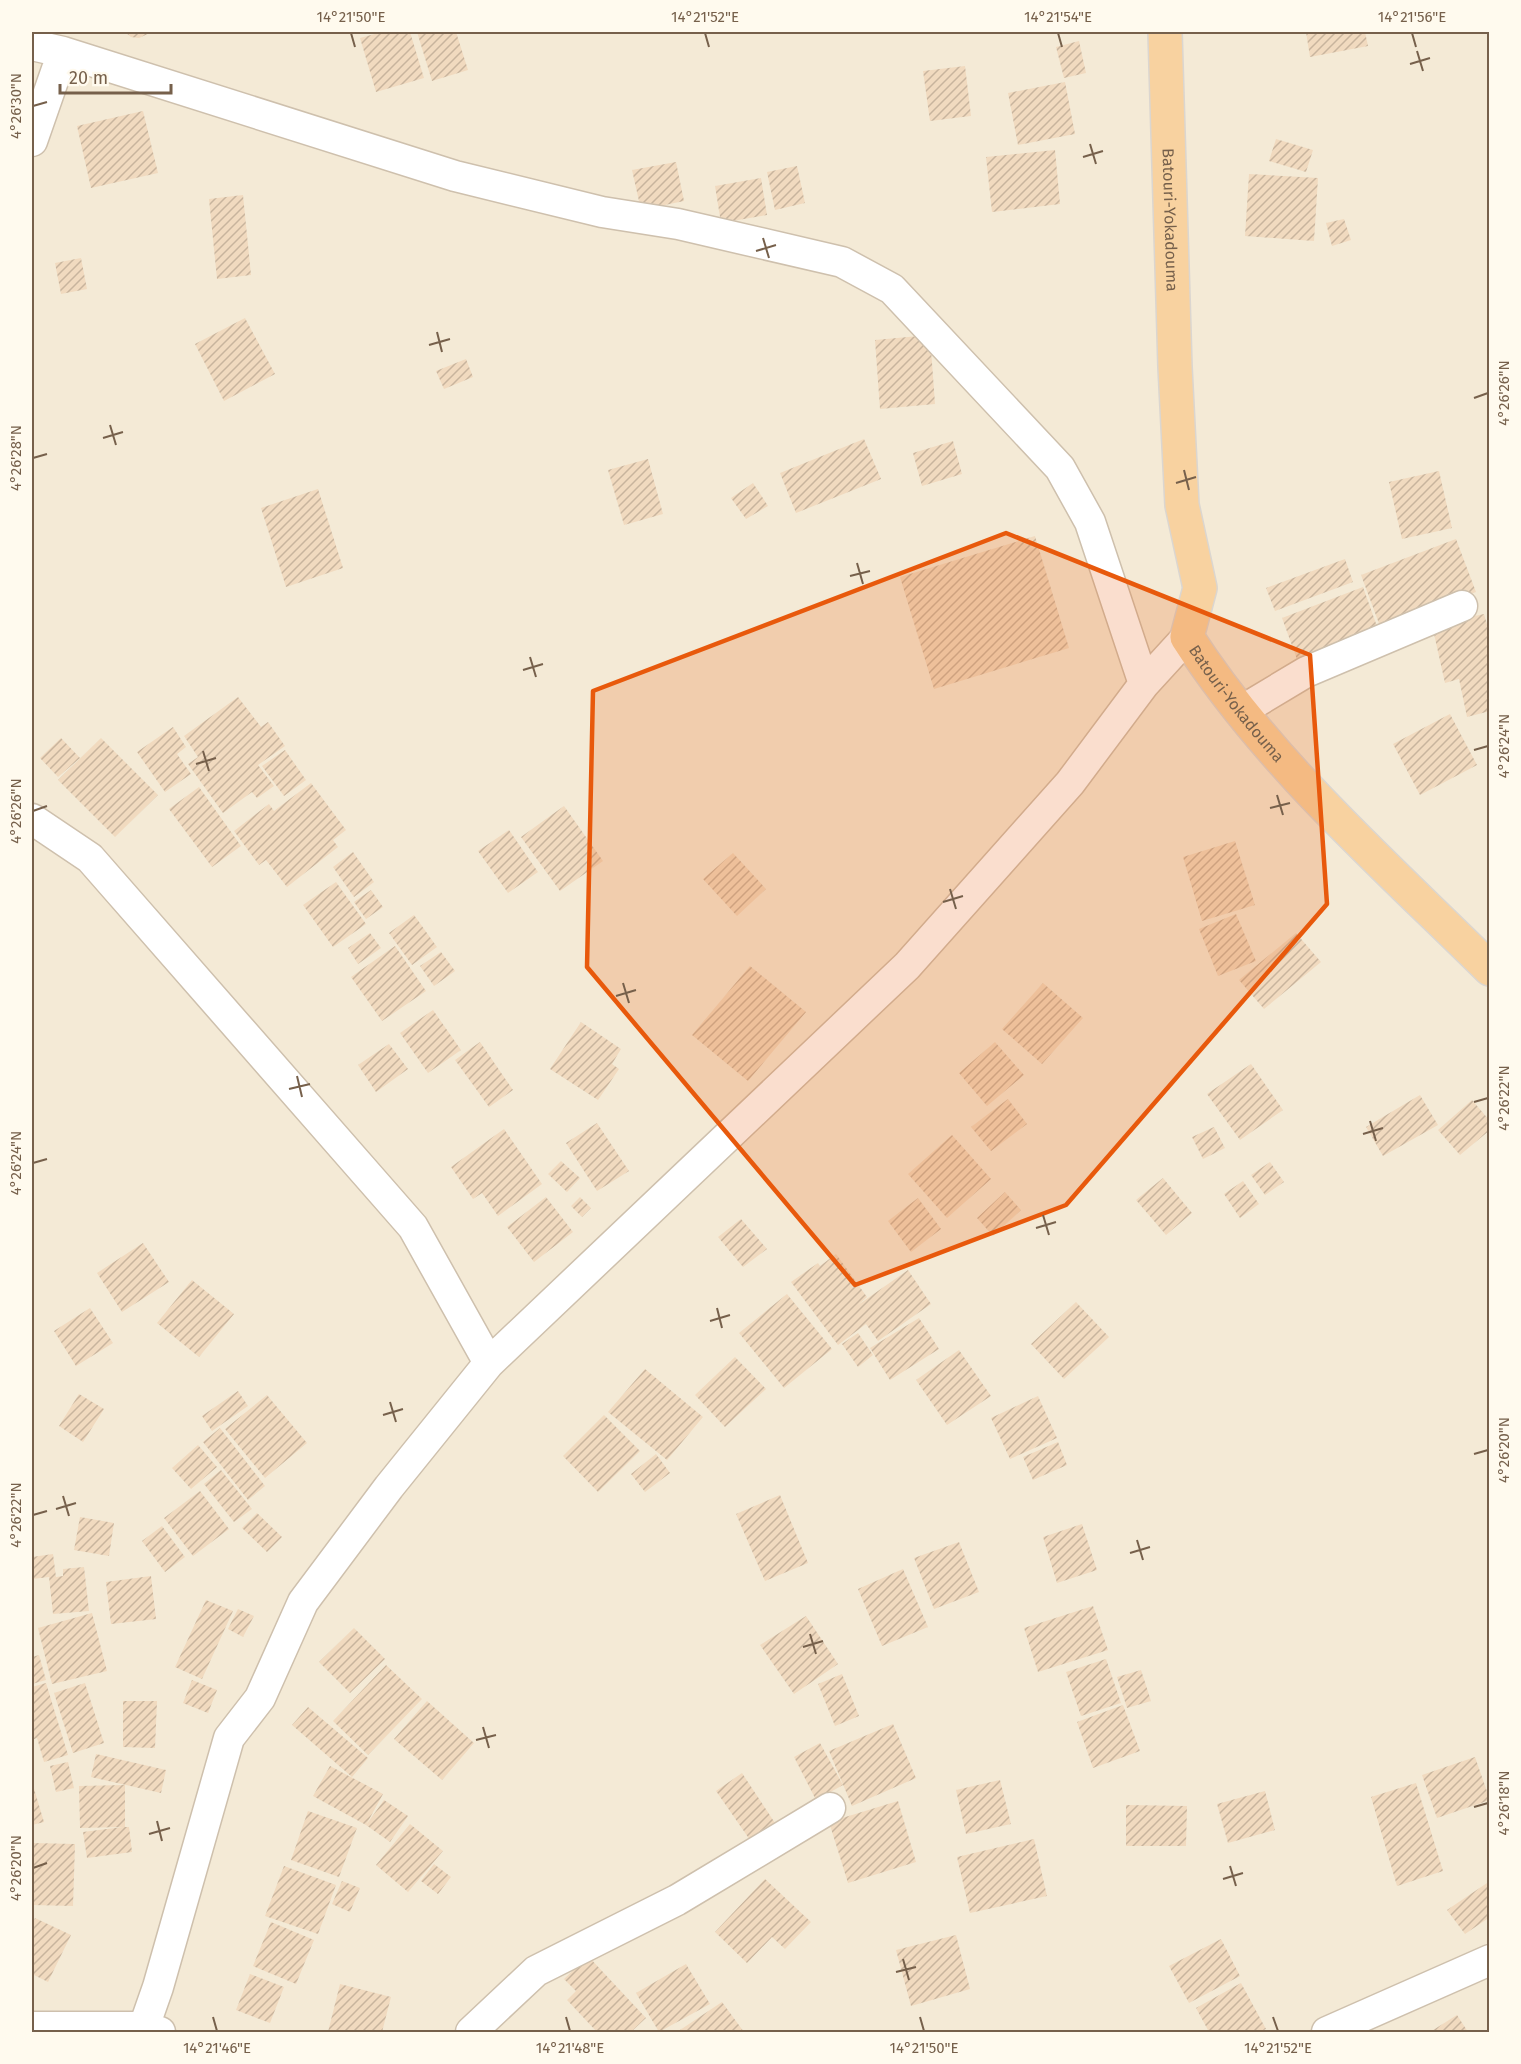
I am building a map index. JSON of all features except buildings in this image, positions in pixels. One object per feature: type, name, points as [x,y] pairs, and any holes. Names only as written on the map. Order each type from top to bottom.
[{"type":"highway","name":"Batouri-Yokadouma","points":[[1165,32],[1175,367],[1182,506],[1200,588],[1187,637],[1209,670],[1292,773],[1490,969]]},
{"type":"street","points":[[32,45],[63,52],[455,176],[602,212],[678,224],[842,262],[892,289],[1060,468],[1090,522],[1144,684]]},
{"type":"street","points":[[32,141],[63,52]]},
{"type":"street","points":[[1241,711],[1306,672],[1462,606]]},
{"type":"street","points":[[32,2027],[149,2031],[158,1987],[229,1738],[260,1698],[303,1602],[389,1487],[489,1363],[907,966],[1070,783],[1144,684],[1187,637]]},
{"type":"street","points":[[32,819],[90,858],[413,1227],[489,1363]]},
{"type":"street","points":[[471,2032],[536,1971],[676,1900],[830,1808]]},
{"type":"street","points":[[1327,2032],[1490,1960]]},
{"type":"highlighted area","points":[[1006,533],[1310,655],[1327,904],[1066,1205],[855,1285],[587,967],[593,691]]},
{"type":"shaded area","points":[[32,32],[1489,32],[1489,2032],[32,2032]]}]
